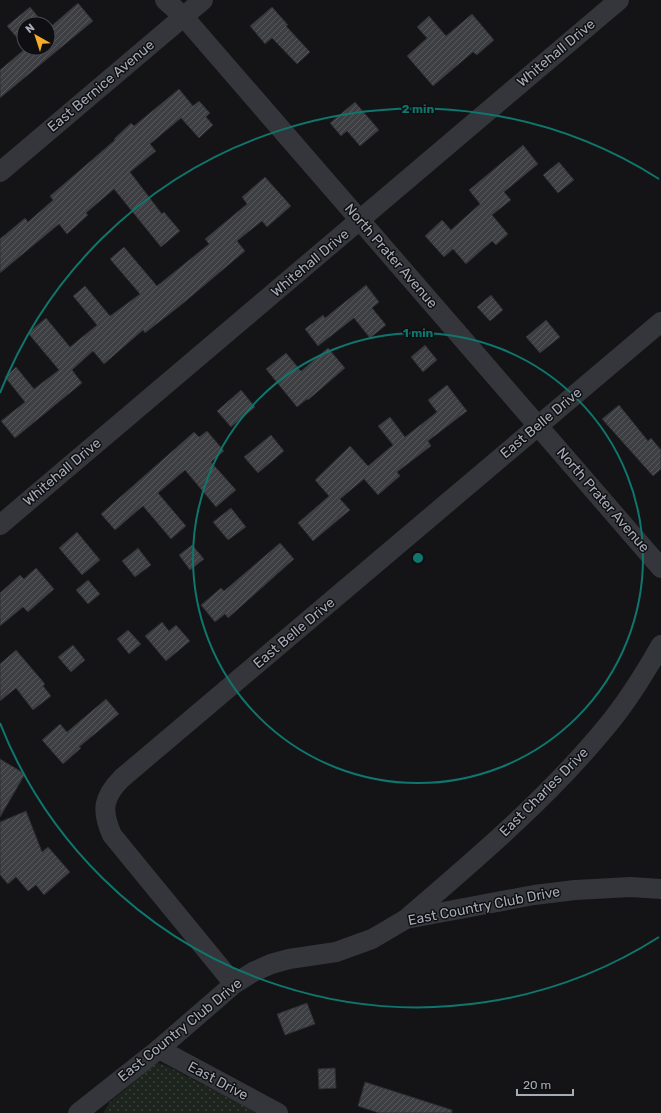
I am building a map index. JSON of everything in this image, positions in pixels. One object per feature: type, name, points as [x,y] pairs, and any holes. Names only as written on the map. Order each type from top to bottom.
[{"type":"street","name":"North Prater Avenue","points":[[165,0],[184,16],[661,568]]},
{"type":"street","name":"East Bernice Avenue","points":[[0,172],[203,0]]},
{"type":"street","name":"Whitehall Drive","points":[[0,525],[619,0]]},
{"type":"street","name":"East Belle Drive","points":[[234,984],[112,835],[105,820],[105,804],[111,789],[122,778],[661,322]]},
{"type":"street","name":"East Charles Drive","points":[[406,919],[508,830],[558,782],[608,726],[640,681],[661,645]]},
{"type":"street","name":"East Country Club Drive","points":[[78,1113],[159,1049],[234,984],[253,972],[271,964],[289,959],[336,952],[372,939],[406,919],[534,895],[568,891],[631,887],[661,889]]},
{"type":"street","name":"East Drive","points":[[159,1049],[278,1113]]},
{"type":"shaded area","points":[[158,1063],[167,1066],[258,1113],[103,1113],[110,1102],[151,1067]]},
{"type":"building","points":[[78,3],[93,21],[56,52],[56,22]]},
{"type":"building","points":[[30,7],[37,16],[19,16]]},
{"type":"building","points":[[272,7],[288,25],[286,26],[310,52],[297,64],[272,38],[265,44],[250,26]]},
{"type":"building","points":[[472,14],[494,40],[477,55],[473,52],[433,86],[407,56],[427,38],[417,27],[429,16],[446,36]]},
{"type":"building","points":[[16,19],[16,37],[7,26]]},
{"type":"building","points":[[17,56],[51,56],[0,98],[0,70]]},
{"type":"building","points":[[179,89],[193,106],[199,101],[210,113],[206,117],[213,125],[199,138],[181,118],[150,144],[156,151],[130,172],[162,214],[164,212],[180,231],[161,247],[114,189],[86,213],[88,215],[67,234],[59,224],[0,273],[0,239],[25,218],[28,222],[53,200],[50,196],[115,140],[114,139],[131,123],[134,126]]},
{"type":"building","points":[[355,102],[379,130],[360,146],[347,131],[341,136],[330,123]]},
{"type":"building","points":[[523,145],[538,164],[504,192],[511,200],[492,215],[508,234],[496,245],[492,241],[466,264],[453,249],[444,257],[425,236],[442,220],[451,230],[480,204],[469,190]]},
{"type":"building","points":[[559,162],[574,180],[558,193],[543,175]]},
{"type":"building","points":[[265,177],[291,206],[267,227],[262,221],[237,241],[245,251],[145,333],[143,330],[104,364],[93,351],[72,370],[82,383],[15,438],[1,421],[25,402],[5,377],[16,367],[34,389],[59,370],[28,333],[46,318],[70,347],[97,325],[73,296],[85,286],[110,316],[140,294],[110,259],[124,247],[157,286],[209,244],[205,239],[247,204],[242,197]]},
{"type":"building","points":[[366,285],[379,302],[372,308],[386,325],[370,338],[354,318],[318,346],[305,329],[323,315],[325,318]]},
{"type":"building","points":[[491,295],[503,310],[490,321],[477,307]]},
{"type":"building","points":[[546,320],[560,337],[540,353],[526,337]]},
{"type":"building","points":[[425,345],[437,360],[423,372],[411,357]]},
{"type":"building","points":[[328,348],[345,368],[308,400],[307,399],[297,407],[266,369],[286,353],[301,371]]},
{"type":"building","points":[[447,385],[467,411],[428,441],[431,446],[397,472],[400,476],[378,495],[364,479],[340,499],[350,510],[313,541],[298,523],[329,496],[315,480],[350,446],[368,466],[393,445],[378,426],[390,417],[405,437],[437,412],[428,400]]},
{"type":"building","points":[[241,390],[255,407],[231,427],[217,411]]},
{"type":"building","points":[[619,405],[648,441],[651,438],[661,450],[661,469],[653,476],[602,419]]},
{"type":"building","points":[[207,431],[224,451],[211,462],[236,490],[216,507],[185,470],[158,493],[186,526],[171,539],[143,506],[115,530],[101,514],[194,432],[199,437]]},
{"type":"building","points":[[271,435],[284,451],[258,473],[244,457]]},
{"type":"building","points":[[231,508],[246,527],[228,540],[213,522]]},
{"type":"building","points":[[77,532],[100,560],[82,575],[59,548]]},
{"type":"building","points":[[280,543],[294,559],[228,618],[225,614],[215,622],[201,605],[221,588],[224,591]]},
{"type":"building","points":[[192,545],[204,559],[190,570],[179,555]]},
{"type":"building","points":[[138,548],[151,565],[135,577],[122,561]]},
{"type":"building","points":[[36,568],[54,589],[28,612],[23,607],[0,626],[0,593],[20,575],[24,579]]},
{"type":"building","points":[[88,580],[100,594],[88,604],[76,590]]},
{"type":"building","points":[[162,622],[169,631],[176,625],[190,641],[166,661],[145,636]]},
{"type":"building","points":[[128,630],[141,644],[129,654],[117,639]]},
{"type":"building","points":[[73,645],[85,660],[71,672],[58,657]]},
{"type":"building","points":[[16,650],[45,684],[43,686],[51,696],[33,710],[16,688],[0,701],[0,664]]},
{"type":"building","points":[[106,699],[119,714],[79,747],[81,748],[63,764],[42,740],[60,724],[67,732]]},
{"type":"building","points":[[0,759],[25,774],[0,817]]},
{"type":"building","points":[[26,811],[42,852],[48,847],[70,872],[44,895],[36,885],[28,891],[16,877],[8,884],[0,875],[0,822]]},
{"type":"building","points":[[307,1003],[315,1024],[285,1035],[277,1014]]},
{"type":"building","points":[[335,1068],[336,1088],[319,1089],[318,1069]]},
{"type":"building","points":[[365,1082],[452,1110],[452,1113],[379,1113],[358,1106]]}]
